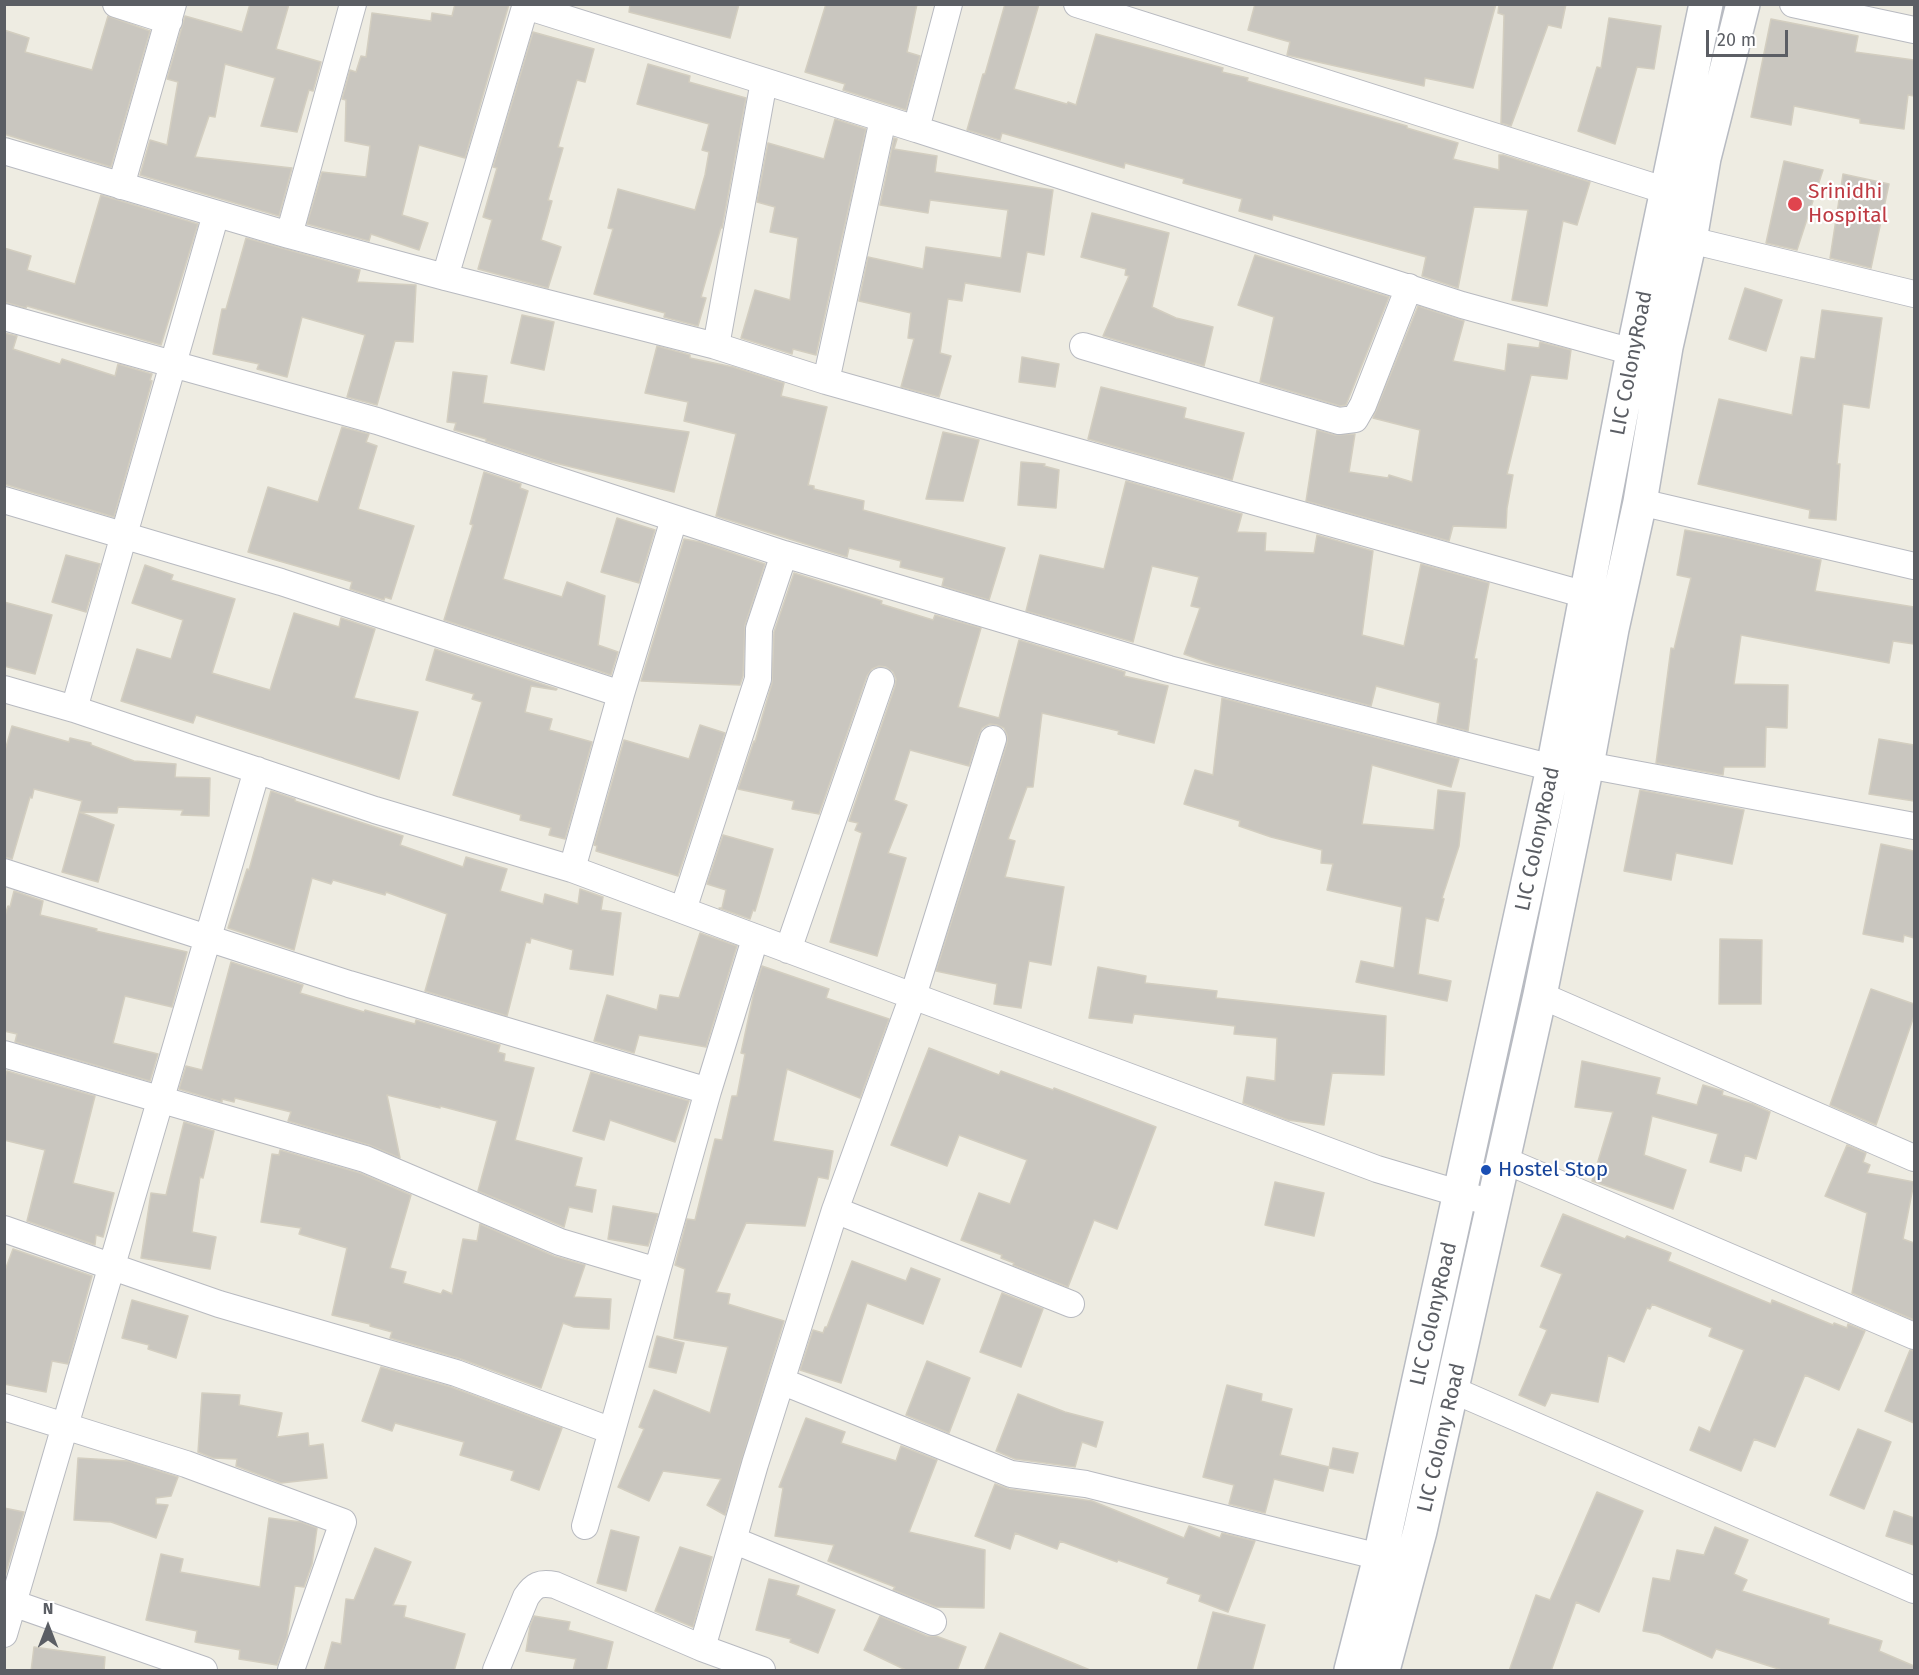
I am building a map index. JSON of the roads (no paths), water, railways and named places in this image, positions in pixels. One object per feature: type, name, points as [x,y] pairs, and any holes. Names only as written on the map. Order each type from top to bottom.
[{"type":"main road","name":"LIC ColonyRoad","points":[[1351,1671],[1380,1557],[1553,768],[1633,352],[1706,4]]},
{"type":"main road","name":"LIC ColonyRoad","points":[[1494,1203],[1540,995],[1612,629],[1640,502],[1666,347],[1690,240],[1704,158],[1743,4]]},
{"type":"main road","points":[[1598,536],[1631,544]]},
{"type":"main road","name":"LIC Colony Road","points":[[1383,1671],[1420,1531],[1494,1203]]},
{"type":"street","points":[[116,4],[171,13],[122,186]]},
{"type":"street","points":[[289,236],[353,4]]},
{"type":"street","points":[[916,129],[949,4]]},
{"type":"street","points":[[1077,4],[1667,191]]},
{"type":"street","points":[[1793,4],[1914,30]]},
{"type":"street","points":[[445,277],[526,5],[1462,305],[1633,352]]},
{"type":"street","points":[[716,346],[764,81]]},
{"type":"street","points":[[826,381],[883,119]]},
{"type":"street","points":[[4,151],[289,236],[716,346],[826,381],[1586,595]]},
{"type":"street","points":[[74,709],[216,214]]},
{"type":"street","points":[[1690,240],[1914,294]]},
{"type":"street","points":[[1083,346],[1339,421],[1355,419],[1363,405],[1409,287]]},
{"type":"street","points":[[4,317],[377,421],[784,554],[1168,669],[1553,768]]},
{"type":"street","points":[[4,500],[281,582],[621,694]]},
{"type":"street","points":[[1640,502],[1914,566]]},
{"type":"street","points":[[572,869],[621,694],[674,519]]},
{"type":"street","points":[[683,910],[758,679],[759,629],[784,554]]},
{"type":"street","points":[[788,950],[881,681]]},
{"type":"street","points":[[4,689],[74,709],[375,810],[572,869],[1377,1169],[1494,1203]]},
{"type":"street","points":[[702,1648],[781,1381],[835,1210],[913,996],[993,739]]},
{"type":"street","points":[[1587,765],[1914,826]]},
{"type":"street","points":[[4,1635],[9,1601],[65,1426],[257,770]]},
{"type":"street","points":[[4,872],[349,984],[708,1090]]},
{"type":"street","points":[[585,1527],[708,1090],[755,939]]},
{"type":"street","points":[[1540,995],[1914,1158]]},
{"type":"street","points":[[4,1054],[365,1159],[560,1242],[657,1271]]},
{"type":"street","points":[[1504,1160],[1914,1336]]},
{"type":"street","points":[[835,1210],[1071,1304]]},
{"type":"street","points":[[4,1229],[219,1304],[456,1372],[612,1431]]},
{"type":"street","points":[[781,1381],[1011,1474],[1086,1484],[1380,1557]]},
{"type":"street","points":[[1453,1390],[1914,1590]]},
{"type":"street","points":[[4,1407],[186,1464],[343,1522],[291,1671]]},
{"type":"street","points":[[733,1540],[933,1622]]},
{"type":"street","points":[[496,1671],[526,1597],[533,1586],[544,1583],[555,1585],[762,1671]]},
{"type":"street","points":[[9,1601],[204,1671]]},
{"type":"place","name":"Srinidhi Hospital","points":[[1795,204]]},
{"type":"place","name":"Hostel Stop","points":[[1486,1170]]}]
